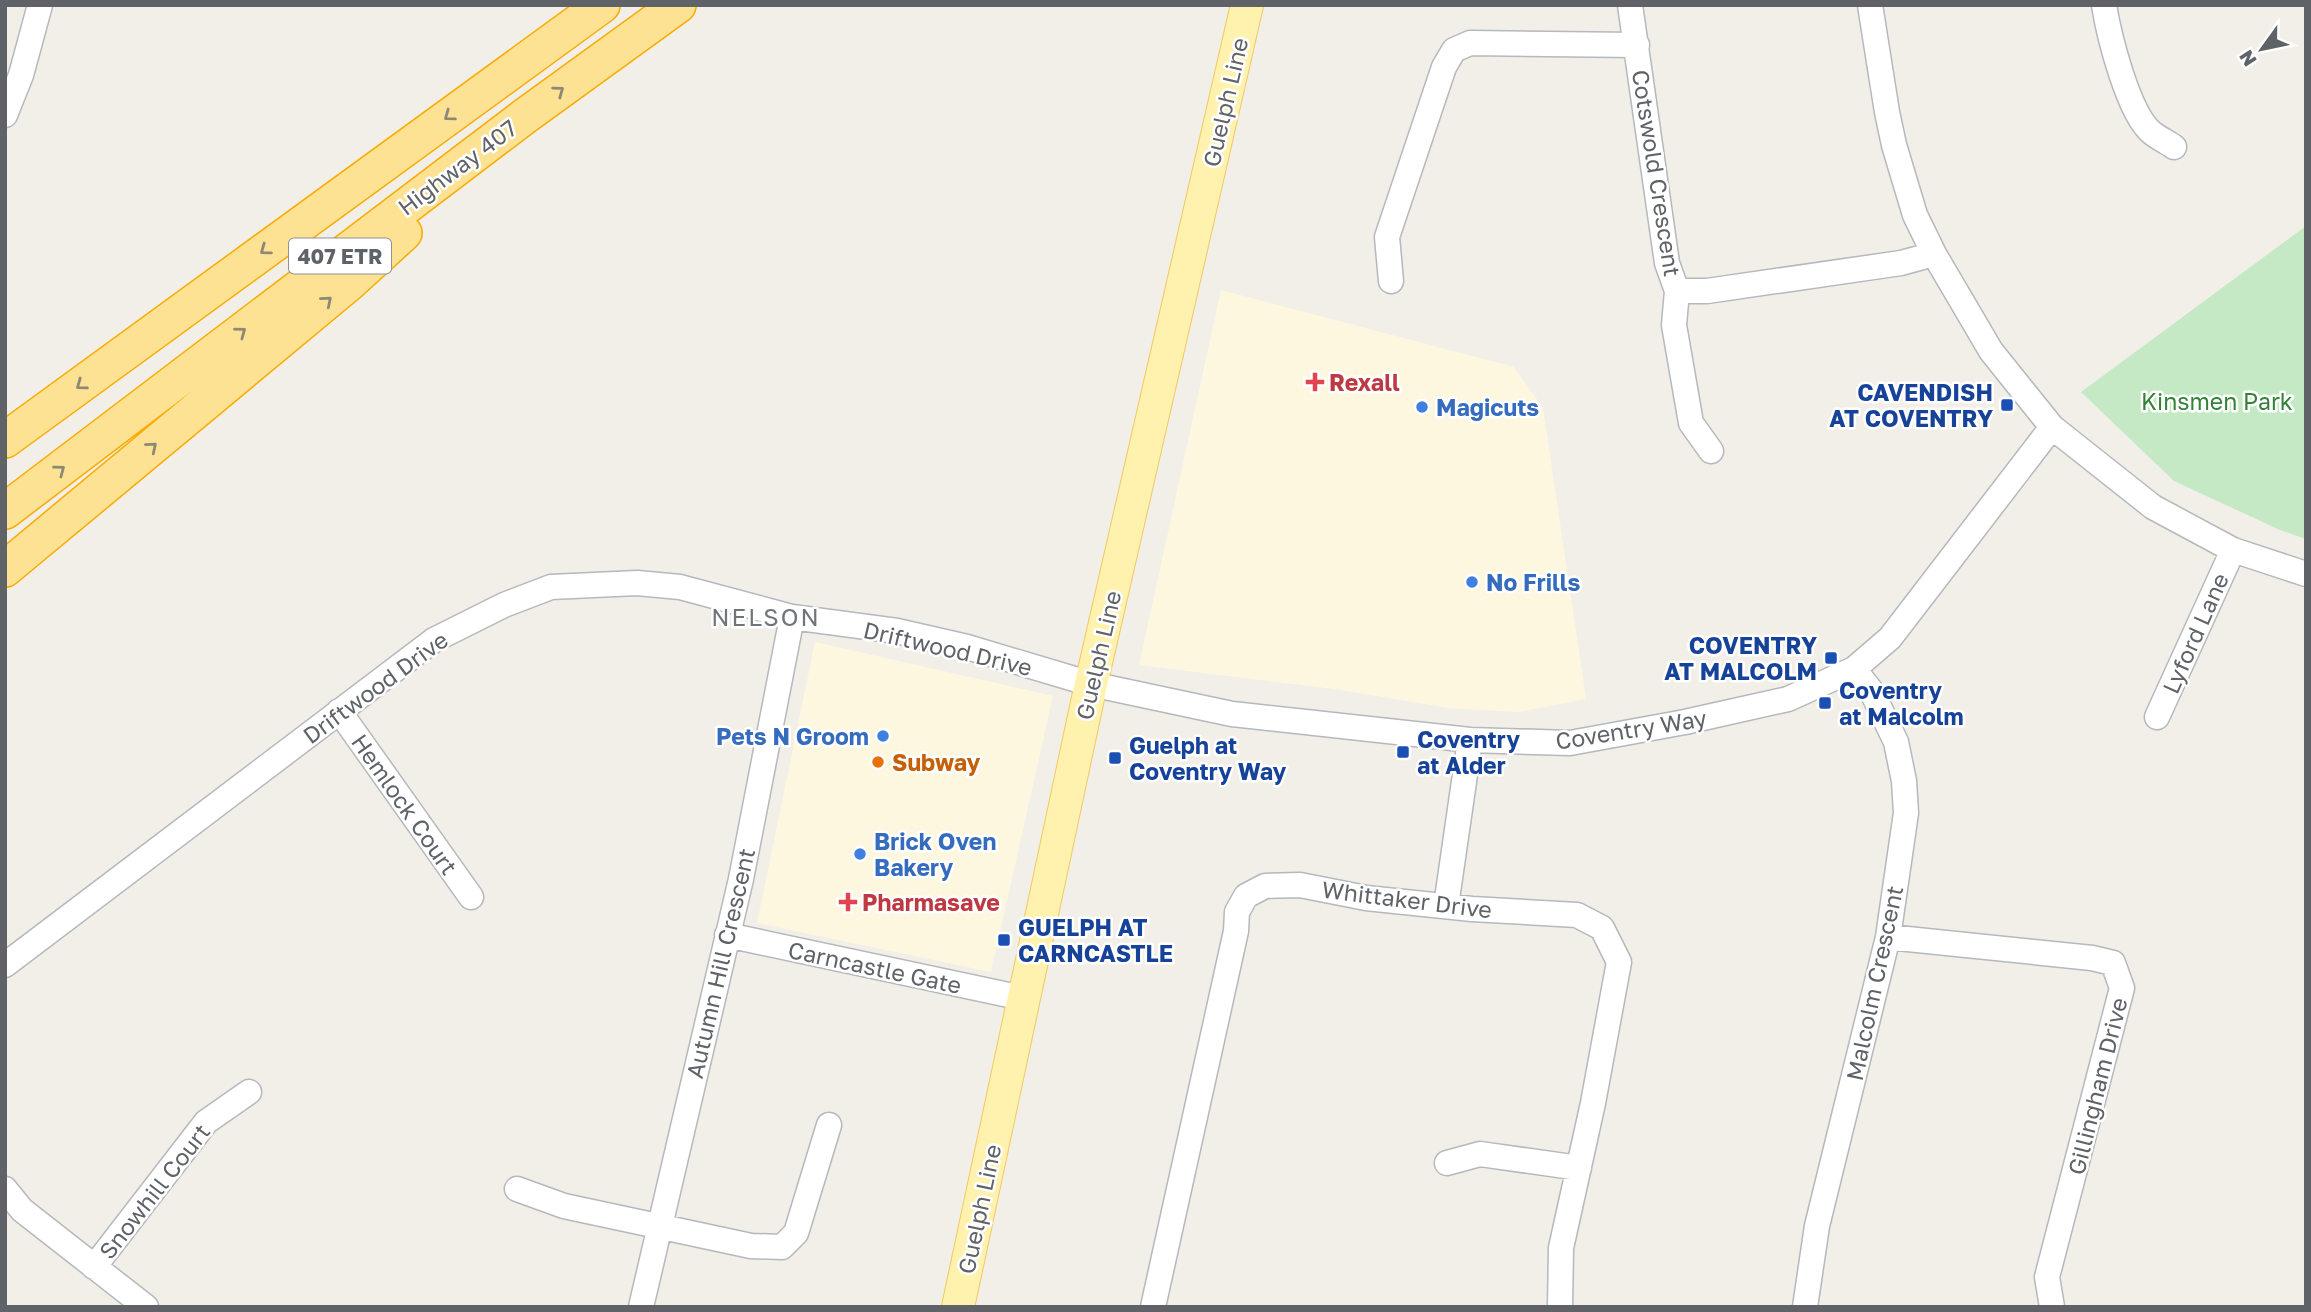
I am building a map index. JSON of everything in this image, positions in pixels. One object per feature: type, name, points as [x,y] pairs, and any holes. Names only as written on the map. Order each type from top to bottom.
[{"type":"highway","name":"Highway 407","points":[[5,440],[602,5]]},
{"type":"highway","name":"Highway 407","points":[[5,511],[525,116],[678,5]]},
{"type":"highway","points":[[5,569],[348,284],[432,208],[525,116]]},
{"type":"main road","name":"Guelph Line","points":[[958,1307],[1091,684],[1247,5]]},
{"type":"street","points":[[5,115],[21,75],[40,5]]},
{"type":"street","name":"Cotswold Crescent","points":[[1630,5],[1667,263],[1677,291],[1707,291],[1901,262],[1934,254]]},
{"type":"street","points":[[1870,5],[1894,145],[1915,215],[1934,254],[1992,352],[2053,427],[2153,507],[2233,550],[2306,574]]},
{"type":"street","points":[[2104,5],[2107,25],[2136,113],[2150,131],[2174,147]]},
{"type":"street","points":[[1391,281],[1387,237],[1444,67],[1454,50],[1470,43],[1637,45]]},
{"type":"street","points":[[1677,291],[1674,324],[1691,423],[1711,451]]},
{"type":"street","name":"Coventry Way","points":[[1091,684],[1258,718],[1470,740],[1570,743],[1788,699],[1854,669],[1890,638],[2053,427]]},
{"type":"street","name":"Lyford Lane","points":[[2157,717],[2233,550]]},
{"type":"street","name":"Driftwood Drive","points":[[5,964],[434,640],[492,611],[551,587],[637,583],[680,587],[792,617],[897,631],[967,647],[1091,684]]},
{"type":"street","name":"Autumn Hill Crescent","points":[[642,1307],[741,879],[792,617]]},
{"type":"street","name":"Malcolm Crescent","points":[[1805,1307],[1817,1226],[1888,937],[1906,813],[1904,781],[1896,743],[1872,692],[1854,669]]},
{"type":"street","name":"Hemlock Court","points":[[339,711],[471,897]]},
{"type":"street","points":[[1446,906],[1470,740]]},
{"type":"street","name":"Whittaker Drive","points":[[1153,1307],[1236,931],[1237,912],[1246,896],[1265,886],[1300,885],[1366,898],[1577,915],[1602,928],[1619,962],[1562,1248],[1560,1307]]},
{"type":"street","name":"Carncastle Gate","points":[[727,935],[1023,998]]},
{"type":"street","name":"Gillingham Drive","points":[[1888,937],[2092,958],[2113,963],[2122,988],[2047,1277],[2052,1307]]},
{"type":"street","name":"Snowhill Court","points":[[94,1267],[206,1122],[249,1092]]},
{"type":"street","points":[[517,1189],[564,1206],[751,1246],[782,1247],[796,1233],[830,1125]]},
{"type":"street","points":[[1447,1163],[1480,1154],[1579,1167]]},
{"type":"street","points":[[5,1189],[22,1210],[146,1307]]},
{"type":"shaded area","points":[[1221,290],[1514,367],[1543,408],[1586,699],[1519,712],[1448,708],[1342,690],[1139,665]]},
{"type":"shaded area","points":[[815,642],[1053,696],[991,972],[757,923]]},
{"type":"green space","name":"Kinsmen Park","points":[[2306,226],[2306,539],[2280,530],[2174,481],[2081,392]]},
{"type":"place","name":"Rexall","points":[[1315,382]]},
{"type":"place","name":"CAVENDISH AT COVENTRY","points":[[2007,405]]},
{"type":"place","name":"Magicuts","points":[[1422,407]]},
{"type":"place","name":"No Frills","points":[[1472,582]]},
{"type":"place","name":"COVENTRY AT MALCOLM","points":[[1831,658]]},
{"type":"place","name":"Coventry at Malcolm","points":[[1825,703]]},
{"type":"place","name":"Pets N Groom","points":[[883,736]]},
{"type":"place","name":"Coventry at Alder","points":[[1403,752]]},
{"type":"place","name":"Guelph at Coventry Way","points":[[1115,758]]},
{"type":"place","name":"Subway","points":[[878,762]]},
{"type":"place","name":"Brick Oven Bakery","points":[[860,854]]},
{"type":"place","name":"Pharmasave","points":[[848,902]]},
{"type":"place","name":"GUELPH AT CARNCASTLE","points":[[1004,940]]},
{"type":"district","name":"NELSON","points":[[766,616]]}]
